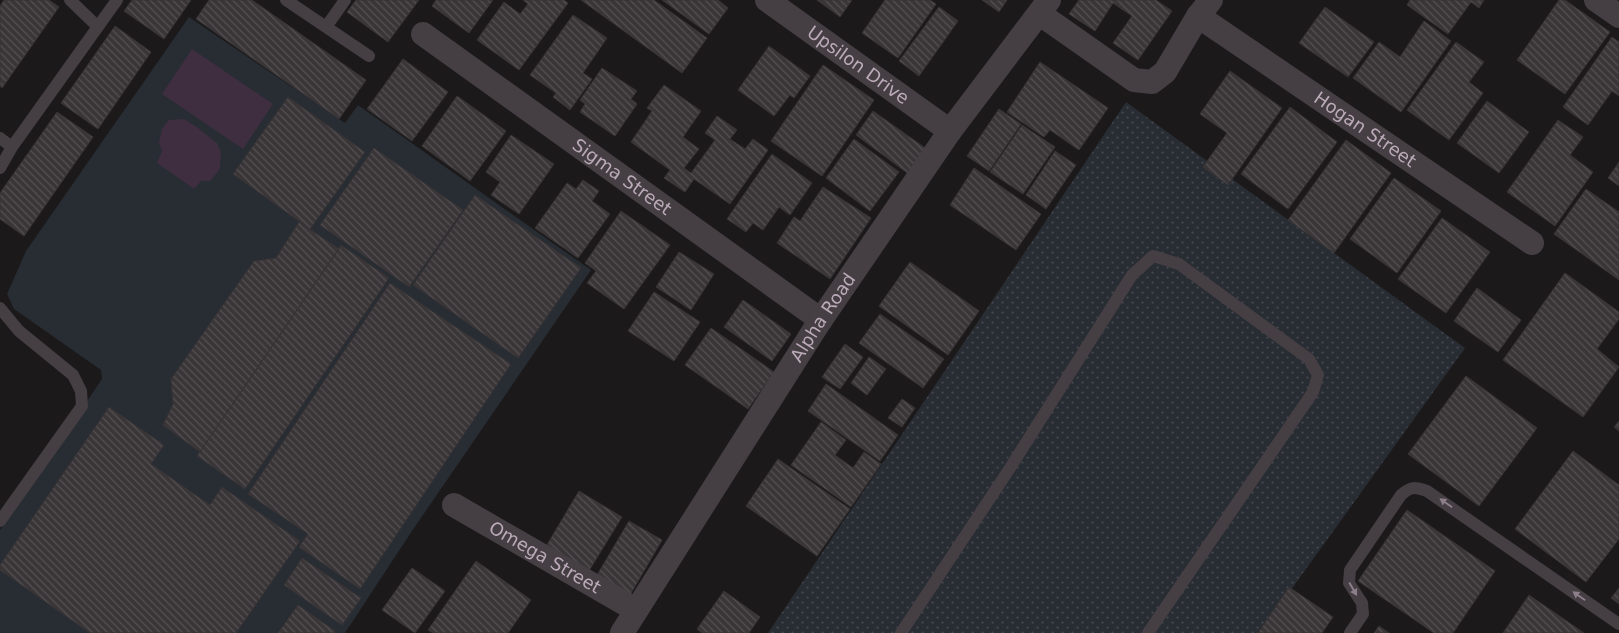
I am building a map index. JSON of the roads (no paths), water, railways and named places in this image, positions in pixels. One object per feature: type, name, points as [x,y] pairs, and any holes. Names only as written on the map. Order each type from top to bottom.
[{"type":"street","name":"Upsilon Drive","points":[[767,0],[950,131]]},
{"type":"street","points":[[1596,0],[1619,16]]},
{"type":"street","name":"Alpha Road","points":[[622,633],[821,320],[950,131],[1044,7]]},
{"type":"street","points":[[1044,7],[1134,80],[1152,82],[1165,72],[1205,8]]},
{"type":"street","name":"Hogan Street","points":[[1205,8],[1532,243]]},
{"type":"street","name":"Sigma Street","points":[[423,34],[821,320]]},
{"type":"street","name":"Omega Street","points":[[454,505],[636,610]]},
{"type":"lane","points":[[70,0],[98,27]]},
{"type":"lane","points":[[0,168],[12,147],[117,0]]},
{"type":"lane","points":[[286,0],[369,56]]},
{"type":"lane","points":[[326,27],[345,0]]},
{"type":"lane","points":[[0,138],[12,147]]},
{"type":"lane","points":[[901,633],[1010,468],[1132,275],[1153,256],[1178,264],[1309,359],[1318,374],[1313,392],[1148,633]]},
{"type":"lane","points":[[0,308],[19,331],[73,375],[82,391],[82,406],[0,522]]},
{"type":"lane","points":[[1350,633],[1362,614],[1362,603],[1349,583],[1350,570],[1401,495],[1407,489],[1415,487],[1427,491],[1619,624]]}]
